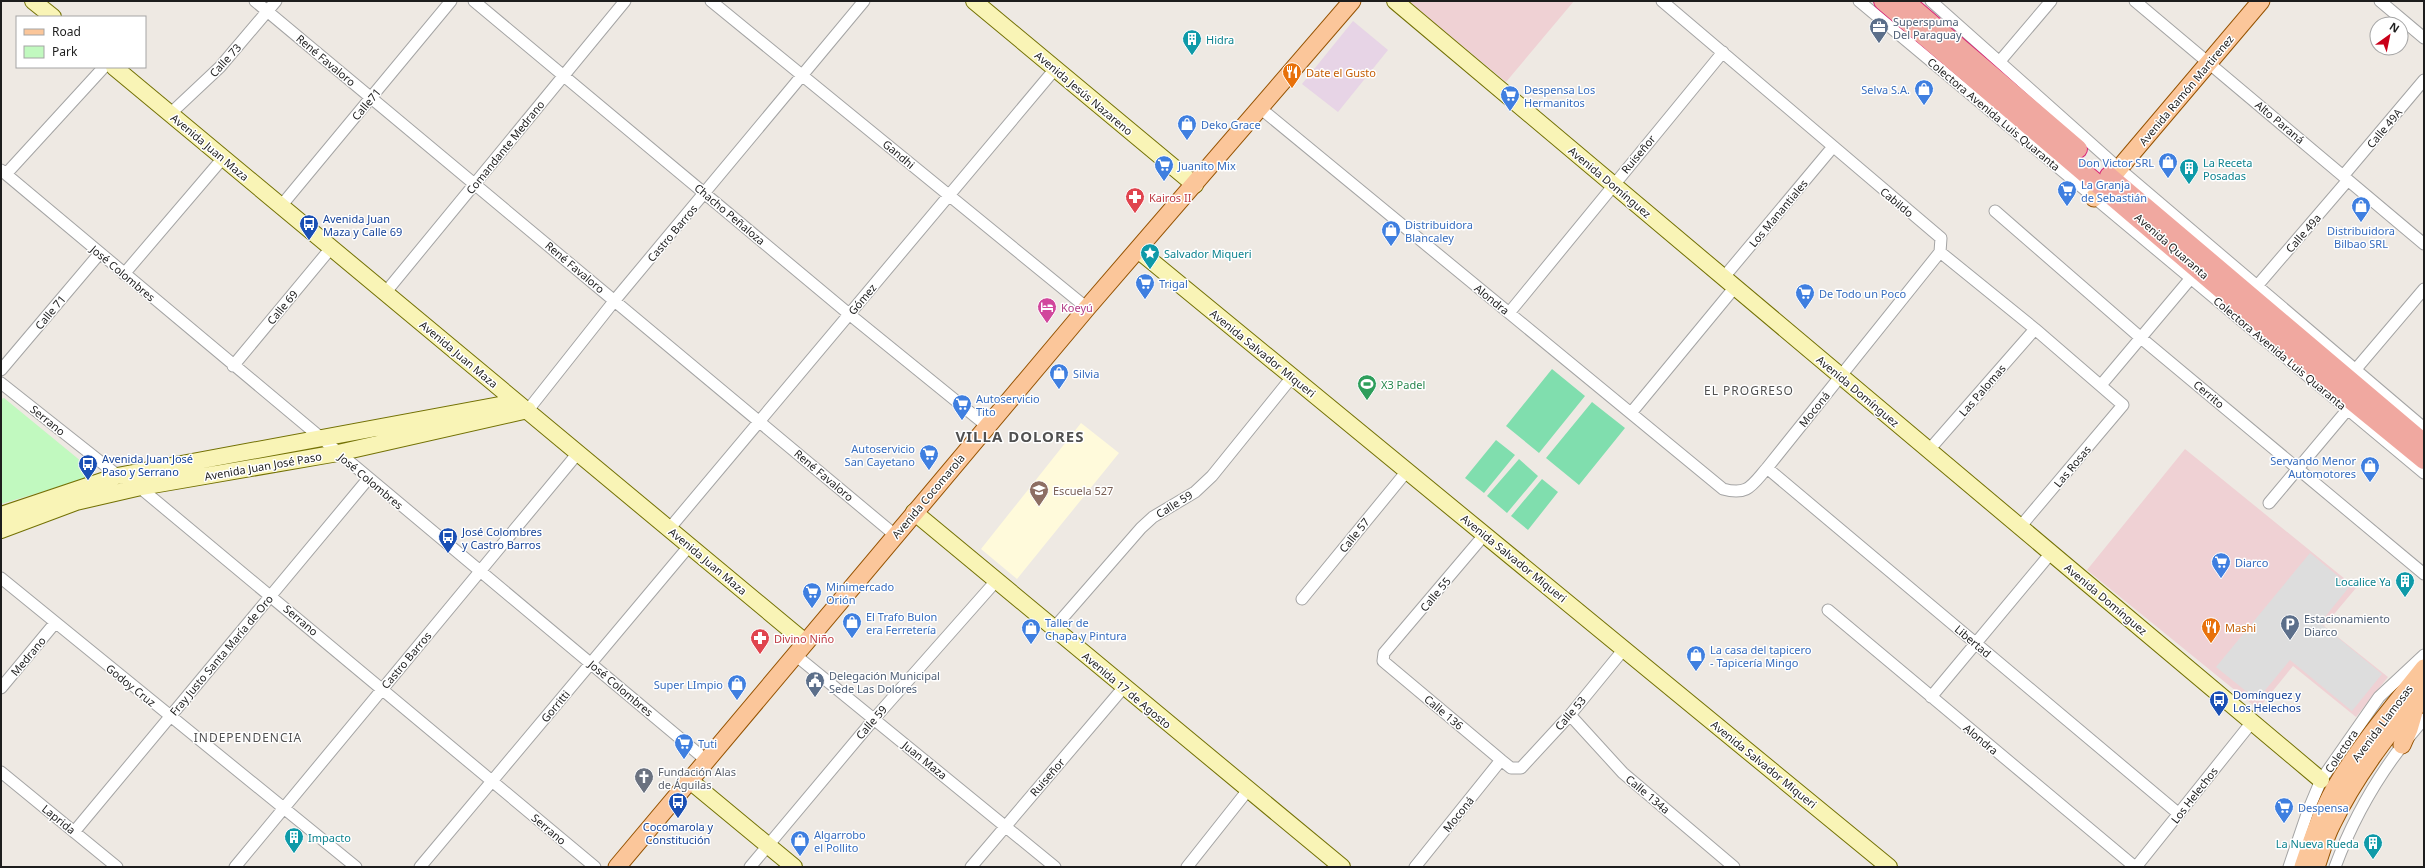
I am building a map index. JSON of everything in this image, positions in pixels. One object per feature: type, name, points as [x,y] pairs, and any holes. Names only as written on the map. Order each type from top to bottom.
[{"type":"highway","name":"Avenida Quaranta","points":[[1883,1],[2107,183],[2423,435]]},
{"type":"highway","name":"Avenida Quaranta","points":[[1905,1],[2107,183],[2350,406],[2424,460]]},
{"type":"main road","points":[[33,1],[52,16]]},
{"type":"main road","name":"Avenida Jesús Nazareno","points":[[974,1],[1195,185]]},
{"type":"main road","name":"Avenida Cocomarola","points":[[617,867],[799,648],[1087,308],[1195,185],[1352,1]]},
{"type":"main road","name":"Avenida Domínguez","points":[[1395,1],[2322,780]]},
{"type":"main road","name":"Avenida Ramón Martirenez","points":[[2107,183],[2261,1]]},
{"type":"main road","name":"Avenida Juan Maza","points":[[115,68],[690,545],[799,648]]},
{"type":"main road","name":"Avenida Salvador Miqueri","points":[[1138,250],[1889,867]]},
{"type":"main road","name":"Avenida Juan José Paso","points":[[1,515],[117,476],[319,438],[522,406]]},
{"type":"main road","name":"Avenida Juan José Paso","points":[[1,530],[76,502],[141,487],[338,453],[522,406]]},
{"type":"main road","name":"Avenida 17 de Agosto","points":[[914,512],[1053,629],[1342,867]]},
{"type":"main road","name":"Avenida Llamosas","points":[[2303,867],[2318,825],[2335,789],[2364,743],[2424,668]]},
{"type":"main road","points":[[2402,744],[2409,729],[2421,692]]},
{"type":"main road","name":"Avenida Llamosas","points":[[2316,867],[2331,825],[2352,786],[2377,749],[2421,692]]},
{"type":"main road","points":[[689,780],[794,867]]},
{"type":"street","name":"René Favaloro","points":[[255,1],[895,535]]},
{"type":"street","name":"Calle 73","points":[[170,114],[220,67],[276,1]]},
{"type":"street","name":"Calle71","points":[[281,206],[451,1]]},
{"type":"street","name":"Chacho Peñaloza","points":[[474,1],[706,193],[849,314],[987,426]]},
{"type":"street","name":"Comandante Medrano","points":[[385,293],[625,1]]},
{"type":"street","name":"Gandhi","points":[[711,1],[1087,308]]},
{"type":"street","name":"Castro Barros","points":[[522,406],[706,193],[864,1]]},
{"type":"street","name":"Cabildo","points":[[1662,1],[1723,52],[1832,148],[1940,238],[1940,252]]},
{"type":"street","name":"Colectora Avenida Luis Quaranta","points":[[1860,1],[2107,183],[2257,286],[2356,369],[2423,435]]},
{"type":"street","name":"Colectora Avenida Luis Quaranta","points":[[1931,1],[2000,61],[2191,278],[2350,406],[2424,473]]},
{"type":"street","points":[[2000,61],[2051,1]]},
{"type":"street","name":"Alto Paraná","points":[[2135,1],[2424,244]]},
{"type":"street","points":[[2380,1],[2424,38]]},
{"type":"street","name":"Ruiseñor","points":[[1509,313],[1613,184],[1723,52]]},
{"type":"street","points":[[4,172],[103,68]]},
{"type":"street","name":"Gómez","points":[[670,529],[1055,69]]},
{"type":"street","name":"Calle 49A","points":[[2346,178],[2424,80]]},
{"type":"street","name":"Alondra","points":[[1260,108],[1723,489]]},
{"type":"street","name":"Los Manantiales","points":[[1631,413],[1832,148]]},
{"type":"street","points":[[124,274],[223,158]]},
{"type":"street","name":"José Colombres","points":[[4,172],[233,366],[480,572],[591,662],[706,760]]},
{"type":"street","name":"Calle 49a","points":[[2257,286],[2346,178]]},
{"type":"street","name":"Cerrito","points":[[1995,211],[2141,338],[2424,574]]},
{"type":"street","name":"Calle 69","points":[[233,366],[331,248]]},
{"type":"street","points":[[1940,252],[2102,385],[2191,278]]},
{"type":"street","name":"Moconá","points":[[1723,489],[1737,493],[1748,489],[1767,468],[1940,252]]},
{"type":"street","name":"Calle 71","points":[[1,370],[100,253]]},
{"type":"street","points":[[2356,369],[2424,289]]},
{"type":"street","name":"Las Palomas","points":[[1929,450],[2035,329]]},
{"type":"street","name":"Calle 59","points":[[1053,629],[1141,528],[1153,517],[1195,492],[1212,476],[1292,377]]},
{"type":"street","name":"Serrano","points":[[1,383],[117,476],[126,482],[141,487],[595,867]]},
{"type":"street","name":"Las Rosas","points":[[2020,527],[2124,405],[2102,385]]},
{"type":"street","points":[[2269,503],[2350,406]]},
{"type":"street","name":"Castro Barros","points":[[235,867],[578,453]]},
{"type":"street","name":"Libertad","points":[[1767,468],[2180,814]]},
{"type":"street","name":"Calle 57","points":[[1302,600],[1407,471]]},
{"type":"street","name":"Fray Justo Santa María de Oro","points":[[74,832],[368,479]]},
{"type":"street","name":"Calle 55","points":[[1384,653],[1485,534]]},
{"type":"street","name":"Gorritti","points":[[420,867],[690,545]]},
{"type":"street","points":[[1931,697],[1977,644],[2051,553]]},
{"type":"street","name":"Godoy Cruz","points":[[1,578],[283,810],[356,867]]},
{"type":"street","name":"Calle 59","points":[[750,867],[874,719],[996,581]]},
{"type":"street","name":"Alondra","points":[[1828,610],[2135,867]]},
{"type":"street","name":"Medrano","points":[[1,688],[55,623]]},
{"type":"street","name":"Juan Maza","points":[[799,648],[874,719],[1055,867]]},
{"type":"street","name":"Calle 53","points":[[1511,768],[1521,768],[1570,715],[1624,649]]},
{"type":"street","name":"Calle 136","points":[[1384,653],[1383,661],[1511,768]]},
{"type":"street","name":"Colectora","points":[[2289,867],[2308,811],[2322,780],[2379,697],[2424,655]]},
{"type":"street","name":"Ruiseñor","points":[[971,867],[1124,687]]},
{"type":"street","name":"Calle 134a","points":[[1570,715],[1623,773],[1734,867]]},
{"type":"street","points":[[2335,867],[2346,837],[2402,744],[2424,719]]},
{"type":"street","name":"Los Helechos","points":[[2135,867],[2180,814],[2252,722]]},
{"type":"street","name":"Moconá","points":[[1415,867],[1501,760]]},
{"type":"street","name":"Laprida","points":[[1,773],[117,867]]},
{"type":"street","points":[[1187,867],[1248,790]]},
{"type":"shaded area","points":[[1408,1],[1574,1],[1506,82]]},
{"type":"shaded area","points":[[1353,21],[1388,50],[1338,112],[1302,84]]},
{"type":"shaded area","points":[[1081,423],[1119,453],[1017,579],[981,549]]},
{"type":"shaded area","name":"Diarco","points":[[2185,449],[2356,588],[2324,626],[2388,677],[2356,717],[2293,666],[2258,709],[2087,570]]},
{"type":"shaded area","name":"Estacionamiento Diarco","points":[[2310,553],[2350,586],[2320,623],[2382,674],[2352,711],[2290,660],[2257,700],[2216,667]]},
{"type":"green space","points":[[1552,369],[1585,396],[1539,453],[1506,426]]},
{"type":"green space","points":[[4,398],[93,471],[88,478],[1,504],[1,399]]},
{"type":"green space","points":[[1592,402],[1625,428],[1579,485],[1546,458]]},
{"type":"green space","points":[[1496,440],[1515,455],[1484,493],[1465,478]]},
{"type":"green space","points":[[1519,459],[1538,476],[1507,513],[1487,496]]},
{"type":"green space","points":[[1542,479],[1558,492],[1528,530],[1511,516]]},
{"type":"place","name":"Superspuma Del Paraguay","points":[[1879,44]]},
{"type":"place","name":"Hidra","points":[[1192,56]]},
{"type":"place","name":"Date el Gusto","points":[[1292,89]]},
{"type":"place","name":"Selva S.A.","points":[[1924,106]]},
{"type":"place","name":"Despensa Los Hermanitos","points":[[1510,112]]},
{"type":"place","name":"Deko Grace","points":[[1187,141]]},
{"type":"place","name":"Don Victor SRL","points":[[2168,179]]},
{"type":"place","name":"Juanito Mix","points":[[1164,182]]},
{"type":"place","name":"La Receta Posadas","points":[[2189,185]]},
{"type":"place","name":"La Granja de Sebastián","points":[[2067,207]]},
{"type":"place","name":"Kairos II","points":[[1135,214]]},
{"type":"place","name":"Distribuidora Bilbao SRL","points":[[2361,223]]},
{"type":"place","name":"Avenida Juan Maza y Calle 69","points":[[309,241]]},
{"type":"place","name":"Distribuidora Blancaley","points":[[1391,247]]},
{"type":"place","name":"Salvador Miqueri","points":[[1150,270]]},
{"type":"place","name":"Trigal","points":[[1145,300]]},
{"type":"place","name":"De Todo un Poco","points":[[1805,310]]},
{"type":"place","name":"Koeyú","points":[[1047,324]]},
{"type":"place","name":"Silvia","points":[[1059,390]]},
{"type":"place","name":"X3 Padel","points":[[1367,401]]},
{"type":"place","name":"Autoservicio Tito","points":[[962,421]]},
{"type":"place","name":"Autoservicio San Cayetano","points":[[929,471]]},
{"type":"place","name":"Avenida Juan José Paso y Serrano","points":[[88,481]]},
{"type":"place","name":"Servando Menor Automotores","points":[[2370,483]]},
{"type":"place","name":"Escuela 527","points":[[1039,507]]},
{"type":"place","name":"José Colombres y Castro Barros","points":[[448,554]]},
{"type":"place","name":"Diarco","points":[[2221,579]]},
{"type":"place","name":"Localice Ya","points":[[2405,598]]},
{"type":"place","name":"Minimercado Orión","points":[[812,609]]},
{"type":"place","name":"El Trafo Bulon era Ferretería","points":[[852,639]]},
{"type":"place","name":"Estacionamiento Diarco","points":[[2290,641]]},
{"type":"place","name":"Mashi","points":[[2211,644]]},
{"type":"place","name":"Taller de Chapa y Pintura","points":[[1031,645]]},
{"type":"place","name":"Divino Niño","points":[[760,655]]},
{"type":"place","name":"La casa del tapicero - Tapicería Mingo","points":[[1696,672]]},
{"type":"place","name":"Delegación Municipal Sede Las Dolores","points":[[815,698]]},
{"type":"place","name":"Super LImpio","points":[[737,701]]},
{"type":"place","name":"Domínguez y Los Helechos","points":[[2219,717]]},
{"type":"place","name":"Tuti","points":[[684,760]]},
{"type":"place","name":"Fundación Alas de Águilas","points":[[644,794]]},
{"type":"place","name":"Cocomarola y Constitución","points":[[678,819]]},
{"type":"place","name":"Despensa","points":[[2284,824]]},
{"type":"place","name":"Impacto","points":[[294,854]]},
{"type":"place","name":"Algarrobo el Pollito","points":[[800,857]]},
{"type":"place","name":"La Nueva Rueda","points":[[2373,860]]},
{"type":"district","name":"EL PROGRESO","points":[[1749,390]]},
{"type":"district","name":"VILLA DOLORES","points":[[1020,436]]},
{"type":"district","name":"INDEPENDENCIA","points":[[248,737]]}]
